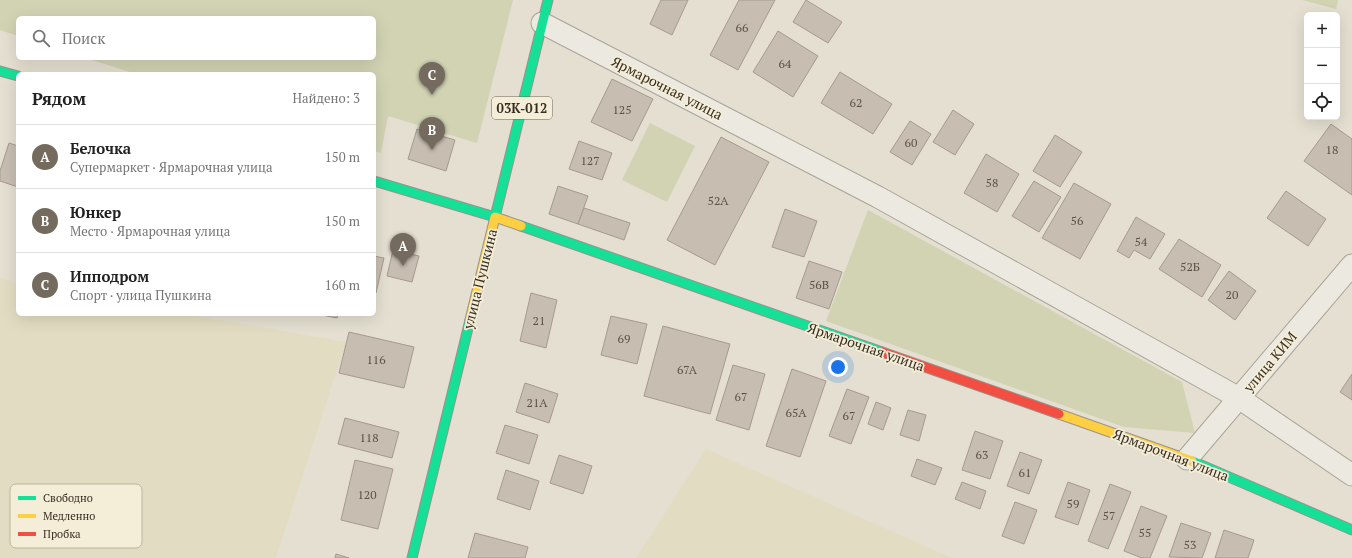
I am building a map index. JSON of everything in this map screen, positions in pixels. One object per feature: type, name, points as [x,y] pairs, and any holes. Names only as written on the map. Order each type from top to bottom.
[{"type":"street","name":"улица Пушкина","points":[[412,558],[548,0]]},
{"type":"street","name":"Ярмарочная улица","points":[[542,23],[878,197],[1239,398],[1352,475]]},
{"type":"street","points":[[0,71],[16,75]]},
{"type":"street","name":"Ярмарочная улица","points":[[376,182],[495,217],[1187,459],[1352,530]]},
{"type":"street","name":"улица КИМ","points":[[1187,459],[1352,266]]},
{"type":"shaded area","points":[[0,278],[16,283],[16,316],[196,316],[346,342],[276,558],[0,558]]},
{"type":"shaded area","points":[[706,449],[952,558],[636,558]]},
{"type":"green space","points":[[0,0],[513,0],[477,143],[388,116],[381,153],[376,152],[376,72],[130,72],[92,60],[376,60],[376,16],[16,16],[16,35],[0,30]]},
{"type":"green space","points":[[1302,0],[1338,0],[1336,9]]},
{"type":"green space","points":[[650,123],[695,146],[667,202],[622,180]]},
{"type":"green space","points":[[868,210],[1182,382],[1195,433],[1124,427],[826,321]]},
{"type":"building","points":[[661,0],[688,0],[672,35],[650,24]]},
{"type":"building","points":[[739,0],[775,0],[738,70],[710,55]]},
{"type":"building","points":[[806,0],[842,22],[828,43],[793,22]]},
{"type":"building","points":[[778,31],[818,56],[793,97],[753,72]]},
{"type":"building","points":[[840,72],[892,104],[873,134],[821,103]]},
{"type":"building","points":[[612,79],[653,99],[632,141],[591,122]]},
{"type":"building","points":[[953,110],[974,124],[955,155],[933,142]]},
{"type":"building","points":[[910,121],[931,134],[912,165],[890,152]]},
{"type":"building","points":[[1331,124],[1352,139],[1352,195],[1304,161]]},
{"type":"building","points":[[417,129],[455,140],[446,171],[408,159]]},
{"type":"building","points":[[1055,135],[1082,152],[1060,187],[1033,171]]},
{"type":"building","points":[[721,137],[769,162],[715,265],[667,240]]},
{"type":"building","points":[[579,141],[612,153],[602,180],[569,169]]},
{"type":"building","points":[[9,143],[16,145],[16,186],[0,181],[0,171]]},
{"type":"building","points":[[986,154],[1019,174],[997,212],[964,193]]},
{"type":"building","points":[[1034,181],[1061,197],[1039,232],[1012,216]]},
{"type":"building","points":[[1074,183],[1111,204],[1080,259],[1042,238]]},
{"type":"building","points":[[558,186],[588,196],[578,224],[549,214]]},
{"type":"building","points":[[1286,191],[1326,219],[1308,246],[1267,218]]},
{"type":"building","points":[[584,208],[630,223],[624,240],[578,224]]},
{"type":"building","points":[[785,209],[817,221],[804,257],[772,247]]},
{"type":"building","points":[[1136,217],[1165,234],[1150,259],[1134,250],[1129,258],[1117,251]]},
{"type":"building","points":[[1179,239],[1221,265],[1202,297],[1159,269]]},
{"type":"building","points":[[393,250],[419,256],[412,282],[387,276]]},
{"type":"building","points":[[376,256],[384,258],[376,293]]},
{"type":"building","points":[[809,261],[842,272],[829,309],[796,298]]},
{"type":"building","points":[[1229,271],[1256,291],[1235,320],[1208,300]]},
{"type":"building","points":[[531,293],[557,300],[546,348],[520,341]]},
{"type":"building","points":[[327,316],[338,316],[337,318]]},
{"type":"building","points":[[611,316],[647,324],[637,364],[601,355]]},
{"type":"building","points":[[663,326],[730,344],[710,414],[644,396]]},
{"type":"building","points":[[349,332],[414,347],[404,388],[339,373]]},
{"type":"building","points":[[733,365],[765,374],[749,430],[716,420]]},
{"type":"building","points":[[792,369],[826,381],[800,457],[766,446]]},
{"type":"building","points":[[1352,374],[1352,400],[1340,392]]},
{"type":"building","points":[[525,383],[558,394],[549,423],[516,412]]},
{"type":"building","points":[[847,389],[869,397],[851,444],[829,436]]},
{"type":"building","points":[[876,402],[891,408],[883,430],[868,424]]},
{"type":"building","points":[[908,410],[926,415],[919,441],[900,435]]},
{"type":"building","points":[[345,418],[399,432],[392,458],[338,444]]},
{"type":"building","points":[[505,425],[538,435],[529,464],[496,453]]},
{"type":"building","points":[[975,431],[1003,441],[990,479],[962,470]]},
{"type":"building","points":[[1020,452],[1042,460],[1029,494],[1007,486]]},
{"type":"building","points":[[559,455],[592,466],[583,494],[550,483]]},
{"type":"building","points":[[917,459],[942,468],[935,485],[911,476]]},
{"type":"building","points":[[355,460],[393,469],[378,529],[341,520]]},
{"type":"building","points":[[506,470],[539,481],[530,510],[497,499]]},
{"type":"building","points":[[962,482],[986,491],[980,509],[955,499]]},
{"type":"building","points":[[1068,482],[1090,490],[1078,525],[1055,517]]},
{"type":"building","points":[[1110,484],[1131,492],[1108,549],[1088,541]]},
{"type":"building","points":[[1015,502],[1037,510],[1024,544],[1002,536]]},
{"type":"building","points":[[1141,506],[1167,516],[1150,558],[1142,558],[1124,551]]},
{"type":"building","points":[[1181,523],[1211,533],[1202,558],[1169,557]]},
{"type":"building","points":[[1224,530],[1254,540],[1248,558],[1215,558]]},
{"type":"building","points":[[475,533],[528,547],[525,558],[468,558]]},
{"type":"building","points":[[336,554],[349,558],[335,558]]},
{"type":"traffic: fast","points":[[376,182],[495,217],[548,0]]},
{"type":"traffic: fast","points":[[0,71],[16,75]]},
{"type":"traffic: fast","points":[[521,226],[882,352]]},
{"type":"traffic: fast","points":[[412,558],[470,320]]},
{"type":"traffic: fast","points":[[1192,461],[1352,530]]},
{"type":"traffic: slow","points":[[470,320],[495,217],[521,226]]},
{"type":"traffic: slow","points":[[1059,414],[1192,461]]},
{"type":"traffic: jam","points":[[882,352],[1059,414]]},
{"type":"place","name":"Ипподром","points":[[432,95]]},
{"type":"place","name":"Юнкер","points":[[432,150]]},
{"type":"place","name":"Белочка","points":[[403,266]]}]
